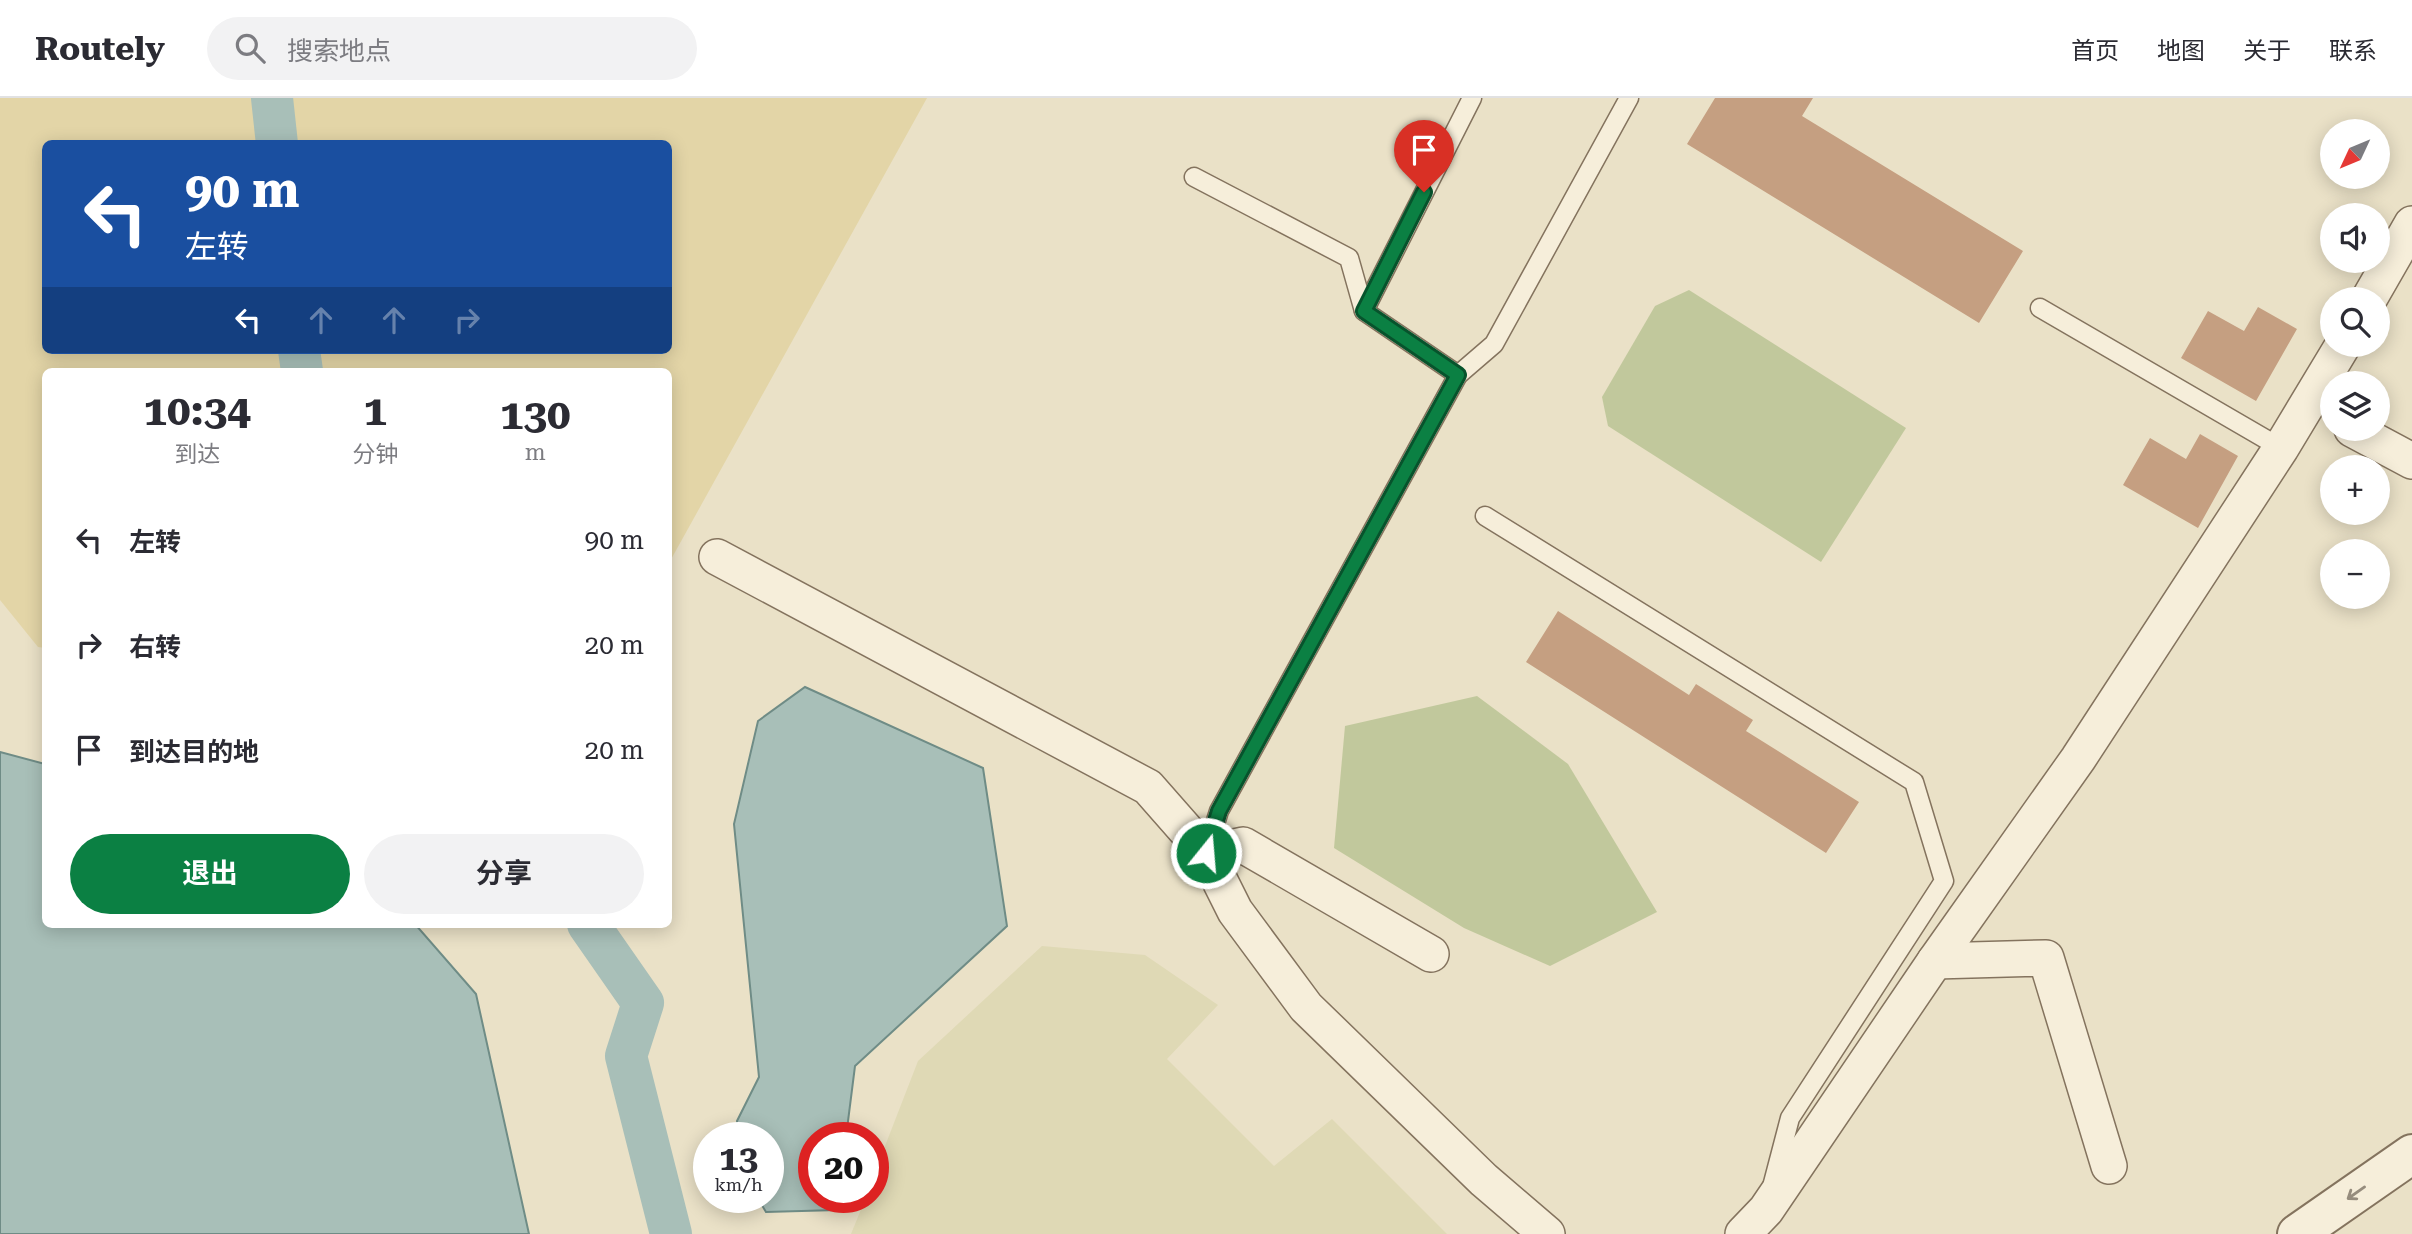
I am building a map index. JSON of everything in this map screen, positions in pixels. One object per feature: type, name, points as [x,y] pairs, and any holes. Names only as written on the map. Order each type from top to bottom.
[{"type":"street","points":[[2376,287],[2412,224]]},
{"type":"street","points":[[1755,1222],[2078,760],[2281,448],[2320,412]]},
{"type":"street","points":[[2374,441],[2412,461]]},
{"type":"street","points":[[717,557],[1148,787],[1206,853],[1235,911],[1306,1007],[1484,1180],[1547,1234]]},
{"type":"street","points":[[1206,853],[1243,845],[1431,954]]},
{"type":"street","points":[[1935,961],[2046,958],[2109,1166]]},
{"type":"street","points":[[2297,1234],[2412,1154]]},
{"type":"lane","points":[[1364,311],[1472,98]]},
{"type":"lane","points":[[1206,853],[1219,811],[1458,375],[1494,344],[1629,98]]},
{"type":"lane","points":[[1194,177],[1349,258],[1364,311],[1458,375]]},
{"type":"lane","points":[[2040,308],[2281,448]]},
{"type":"lane","points":[[1485,516],[1914,782],[1944,881],[1790,1118],[1755,1222]]},
{"type":"shaded area","points":[[1042,946],[1145,955],[1218,1005],[1167,1059],[1274,1166],[1332,1119],[1447,1234],[851,1234],[860,1213],[889,1213],[889,1136],[918,1061]]},
{"type":"green space","points":[[1689,290],[1906,428],[1821,562],[1608,426],[1602,397],[1655,306]]},
{"type":"green space","points":[[1477,696],[1568,764],[1657,912],[1550,966],[1464,928],[1334,848],[1345,726]]},
{"type":"sand","points":[[0,98],[927,98],[672,558],[672,368],[42,368],[42,648],[38,647],[0,600]]},
{"type":"water","points":[[805,687],[983,768],[1007,926],[855,1066],[848,1122],[798,1122],[798,1211],[784,1211],[784,1122],[737,1121],[759,1077],[734,824],[758,721]]},
{"type":"water","points":[[0,752],[42,763],[42,928],[418,928],[476,994],[529,1234],[0,1234]]},
{"type":"building","points":[[1715,98],[1813,98],[1802,116],[2023,251],[1979,323],[1687,144]]},
{"type":"building","points":[[2258,307],[2297,329],[2256,401],[2181,358],[2208,311],[2244,331]]},
{"type":"building","points":[[2200,434],[2238,456],[2198,528],[2123,485],[2150,438],[2186,459]]},
{"type":"building","points":[[1558,611],[1689,695],[1696,684],[1753,720],[1746,731],[1859,802],[1826,853],[1526,662]]},
{"type":"waterway","points":[[272,98],[277,140]]},
{"type":"waterway","points":[[300,354],[302,368]]},
{"type":"waterway","points":[[591,928],[643,1003],[626,1056],[671,1234]]},
{"type":"route","points":[[1206,853],[1219,811],[1458,375],[1364,311],[1424,192]]}]
